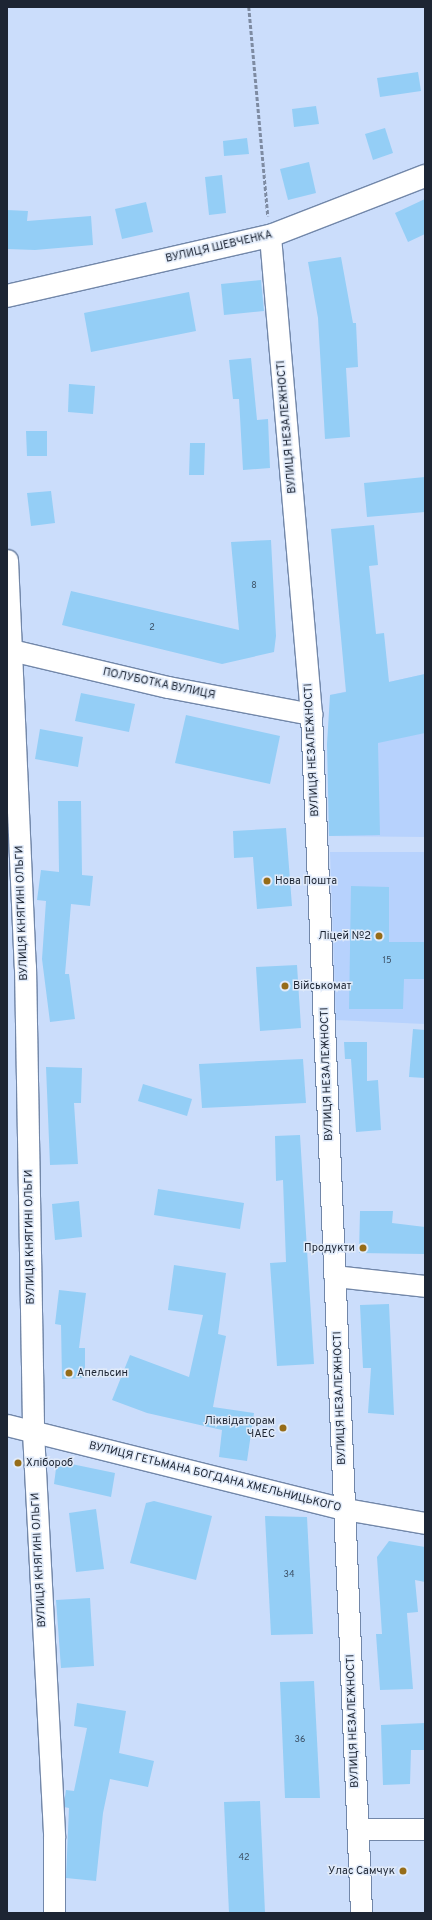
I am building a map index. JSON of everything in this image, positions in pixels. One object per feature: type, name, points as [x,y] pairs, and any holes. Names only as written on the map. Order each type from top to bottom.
[{"type":"main road","name":"ВУЛИЦЯ ШЕВЧЕНКА","points":[[7,296],[270,236],[425,176]]},
{"type":"street","name":"ВУЛИЦЯ НЕЗАЛЕЖНОСТІ","points":[[270,236],[311,714],[361,1913]]},
{"type":"street","name":"ВУЛИЦЯ КНЯГИНІ ОЛЬГИ","points":[[7,560],[9,649],[25,966],[33,1437],[54,1837],[54,1913]]},
{"type":"street","name":"ПОЛУБОТКА ВУЛИЦЯ","points":[[9,649],[168,687],[311,714]]},
{"type":"street","points":[[335,1276],[425,1286]]},
{"type":"street","name":"ВУЛИЦЯ ГЕТЬМАНА БОГДАНА ХМЕЛЬНИЦЬКОГО","points":[[7,1425],[33,1437]]},
{"type":"street","name":"ВУЛИЦЯ ГЕТЬМАНА БОГДАНА ХМЕЛЬНИЦЬКОГО","points":[[7,1435],[33,1437],[345,1514],[425,1532]]},
{"type":"street","name":"ВУЛИЦЯ ГЕТЬМАНА БОГДАНА ХМЕЛЬНИЦЬКОГО","points":[[345,1514],[425,1523]]},
{"type":"street","points":[[358,1829],[425,1829]]},
{"type":"path","points":[[250,7],[270,236]]},
{"type":"shaded area","points":[[425,674],[425,837],[329,836],[330,695]]},
{"type":"shaded area","name":"Ліцей №2","points":[[330,852],[425,852],[425,1024],[336,1020]]},
{"type":"building","points":[[418,72],[421,91],[380,97],[377,78]]},
{"type":"building","points":[[316,106],[319,124],[294,127],[292,109]]},
{"type":"building","points":[[385,128],[393,153],[373,160],[365,134]]},
{"type":"building","points":[[247,138],[249,154],[224,156],[223,141]]},
{"type":"building","points":[[309,162],[316,193],[288,200],[280,169]]},
{"type":"building","points":[[222,175],[226,213],[209,215],[205,177]]},
{"type":"building","points":[[425,199],[425,234],[408,242],[395,213]]},
{"type":"building","points":[[146,202],[153,232],[122,239],[115,209]]},
{"type":"building","points":[[7,210],[28,211],[27,221],[91,216],[93,245],[35,250],[7,249]]},
{"type":"building","points":[[341,257],[353,323],[356,323],[358,367],[346,368],[350,437],[325,439],[318,318],[308,262]]},
{"type":"building","points":[[261,280],[264,311],[224,315],[221,284]]},
{"type":"building","points":[[189,292],[196,331],[91,352],[84,313]]},
{"type":"building","points":[[251,358],[257,420],[268,419],[270,468],[243,470],[239,399],[233,399],[229,360]]},
{"type":"building","points":[[69,384],[95,386],[93,414],[68,412]]},
{"type":"building","points":[[26,431],[47,431],[47,456],[27,456]]},
{"type":"building","points":[[190,443],[205,443],[204,475],[189,475]]},
{"type":"building","points":[[425,477],[425,512],[367,517],[364,483]]},
{"type":"building","points":[[51,491],[55,523],[31,526],[27,493]]},
{"type":"building","points":[[374,525],[378,565],[369,566],[376,634],[384,633],[389,682],[425,674],[425,733],[378,743],[380,835],[329,836],[327,744],[330,695],[346,692],[331,529]]},
{"type":"building","points":[[271,540],[276,636],[274,652],[222,664],[62,625],[71,591],[239,630],[231,542]]},
{"type":"building","points":[[81,693],[135,704],[129,732],[75,721]]},
{"type":"building","points":[[186,715],[280,736],[270,784],[175,763]]},
{"type":"building","points":[[40,729],[83,737],[78,767],[35,759]]},
{"type":"building","points":[[58,801],[81,801],[82,875],[93,876],[90,906],[71,904],[65,974],[69,974],[75,1019],[50,1022],[42,959],[46,901],[37,900],[41,870],[59,872]]},
{"type":"building","points":[[286,828],[292,906],[257,909],[253,857],[234,858],[233,831]]},
{"type":"building","points":[[351,886],[389,887],[389,942],[425,942],[425,979],[404,979],[403,1009],[349,1009]]},
{"type":"building","points":[[297,965],[301,1028],[260,1031],[256,967]]},
{"type":"building","points":[[413,1029],[425,1030],[425,1078],[409,1077]]},
{"type":"building","points":[[344,1042],[367,1042],[367,1081],[378,1080],[381,1130],[356,1132],[351,1059],[345,1059]]},
{"type":"building","points":[[303,1059],[306,1103],[202,1108],[199,1064]]},
{"type":"building","points":[[46,1067],[82,1068],[81,1103],[74,1103],[78,1164],[50,1165]]},
{"type":"building","points":[[143,1084],[192,1099],[187,1116],[138,1101]]},
{"type":"building","points":[[300,1135],[314,1364],[277,1366],[270,1263],[286,1262],[283,1180],[276,1181],[275,1136]]},
{"type":"building","points":[[158,1189],[244,1203],[240,1229],[154,1215]]},
{"type":"building","points":[[79,1201],[82,1237],[55,1240],[52,1204]]},
{"type":"building","points":[[360,1211],[393,1211],[392,1223],[425,1227],[425,1254],[359,1253]]},
{"type":"building","points":[[174,1265],[226,1273],[218,1334],[226,1336],[213,1407],[254,1413],[247,1461],[219,1457],[222,1430],[147,1413],[112,1400],[130,1355],[189,1377],[203,1315],[168,1310]]},
{"type":"building","points":[[59,1290],[86,1293],[79,1348],[85,1348],[85,1378],[62,1379],[61,1325],[55,1324]]},
{"type":"building","points":[[389,1304],[394,1415],[368,1413],[371,1368],[363,1368],[360,1305]]},
{"type":"building","points":[[57,1461],[115,1473],[111,1497],[54,1484]]},
{"type":"building","points":[[154,1501],[212,1516],[196,1580],[130,1563],[146,1503]]},
{"type":"building","points":[[96,1509],[104,1569],[76,1572],[69,1513]]},
{"type":"building","points":[[265,1516],[307,1517],[313,1634],[271,1635]]},
{"type":"building","points":[[389,1541],[425,1547],[425,1582],[415,1580],[418,1612],[407,1613],[413,1689],[380,1690],[376,1634],[382,1634],[377,1557]]},
{"type":"building","points":[[90,1598],[94,1666],[61,1668],[56,1600]]},
{"type":"building","points":[[314,1681],[320,1798],[285,1798],[280,1682]]},
{"type":"building","points":[[77,1703],[126,1711],[119,1753],[154,1761],[148,1787],[110,1779],[103,1813],[96,1881],[66,1878],[69,1808],[64,1807],[64,1803],[66,1790],[74,1791],[87,1728],[74,1726]]},
{"type":"building","points":[[425,1723],[425,1750],[411,1750],[410,1784],[383,1785],[381,1725]]},
{"type":"building","points":[[260,1801],[265,1913],[229,1913],[224,1802]]},
{"type":"place","name":"Нова Пошта","points":[[267,881]]},
{"type":"place","name":"Ліцей №2","points":[[379,936]]},
{"type":"place","name":"Вiйськомат","points":[[285,986]]},
{"type":"place","name":"Продукти","points":[[363,1248]]},
{"type":"place","name":"Апельсин","points":[[69,1373]]},
{"type":"place","name":"Ліквідаторам ЧАЕС","points":[[283,1428]]},
{"type":"place","name":"Хлібороб","points":[[18,1463]]},
{"type":"place","name":"Улас Самчук","points":[[403,1871]]}]
